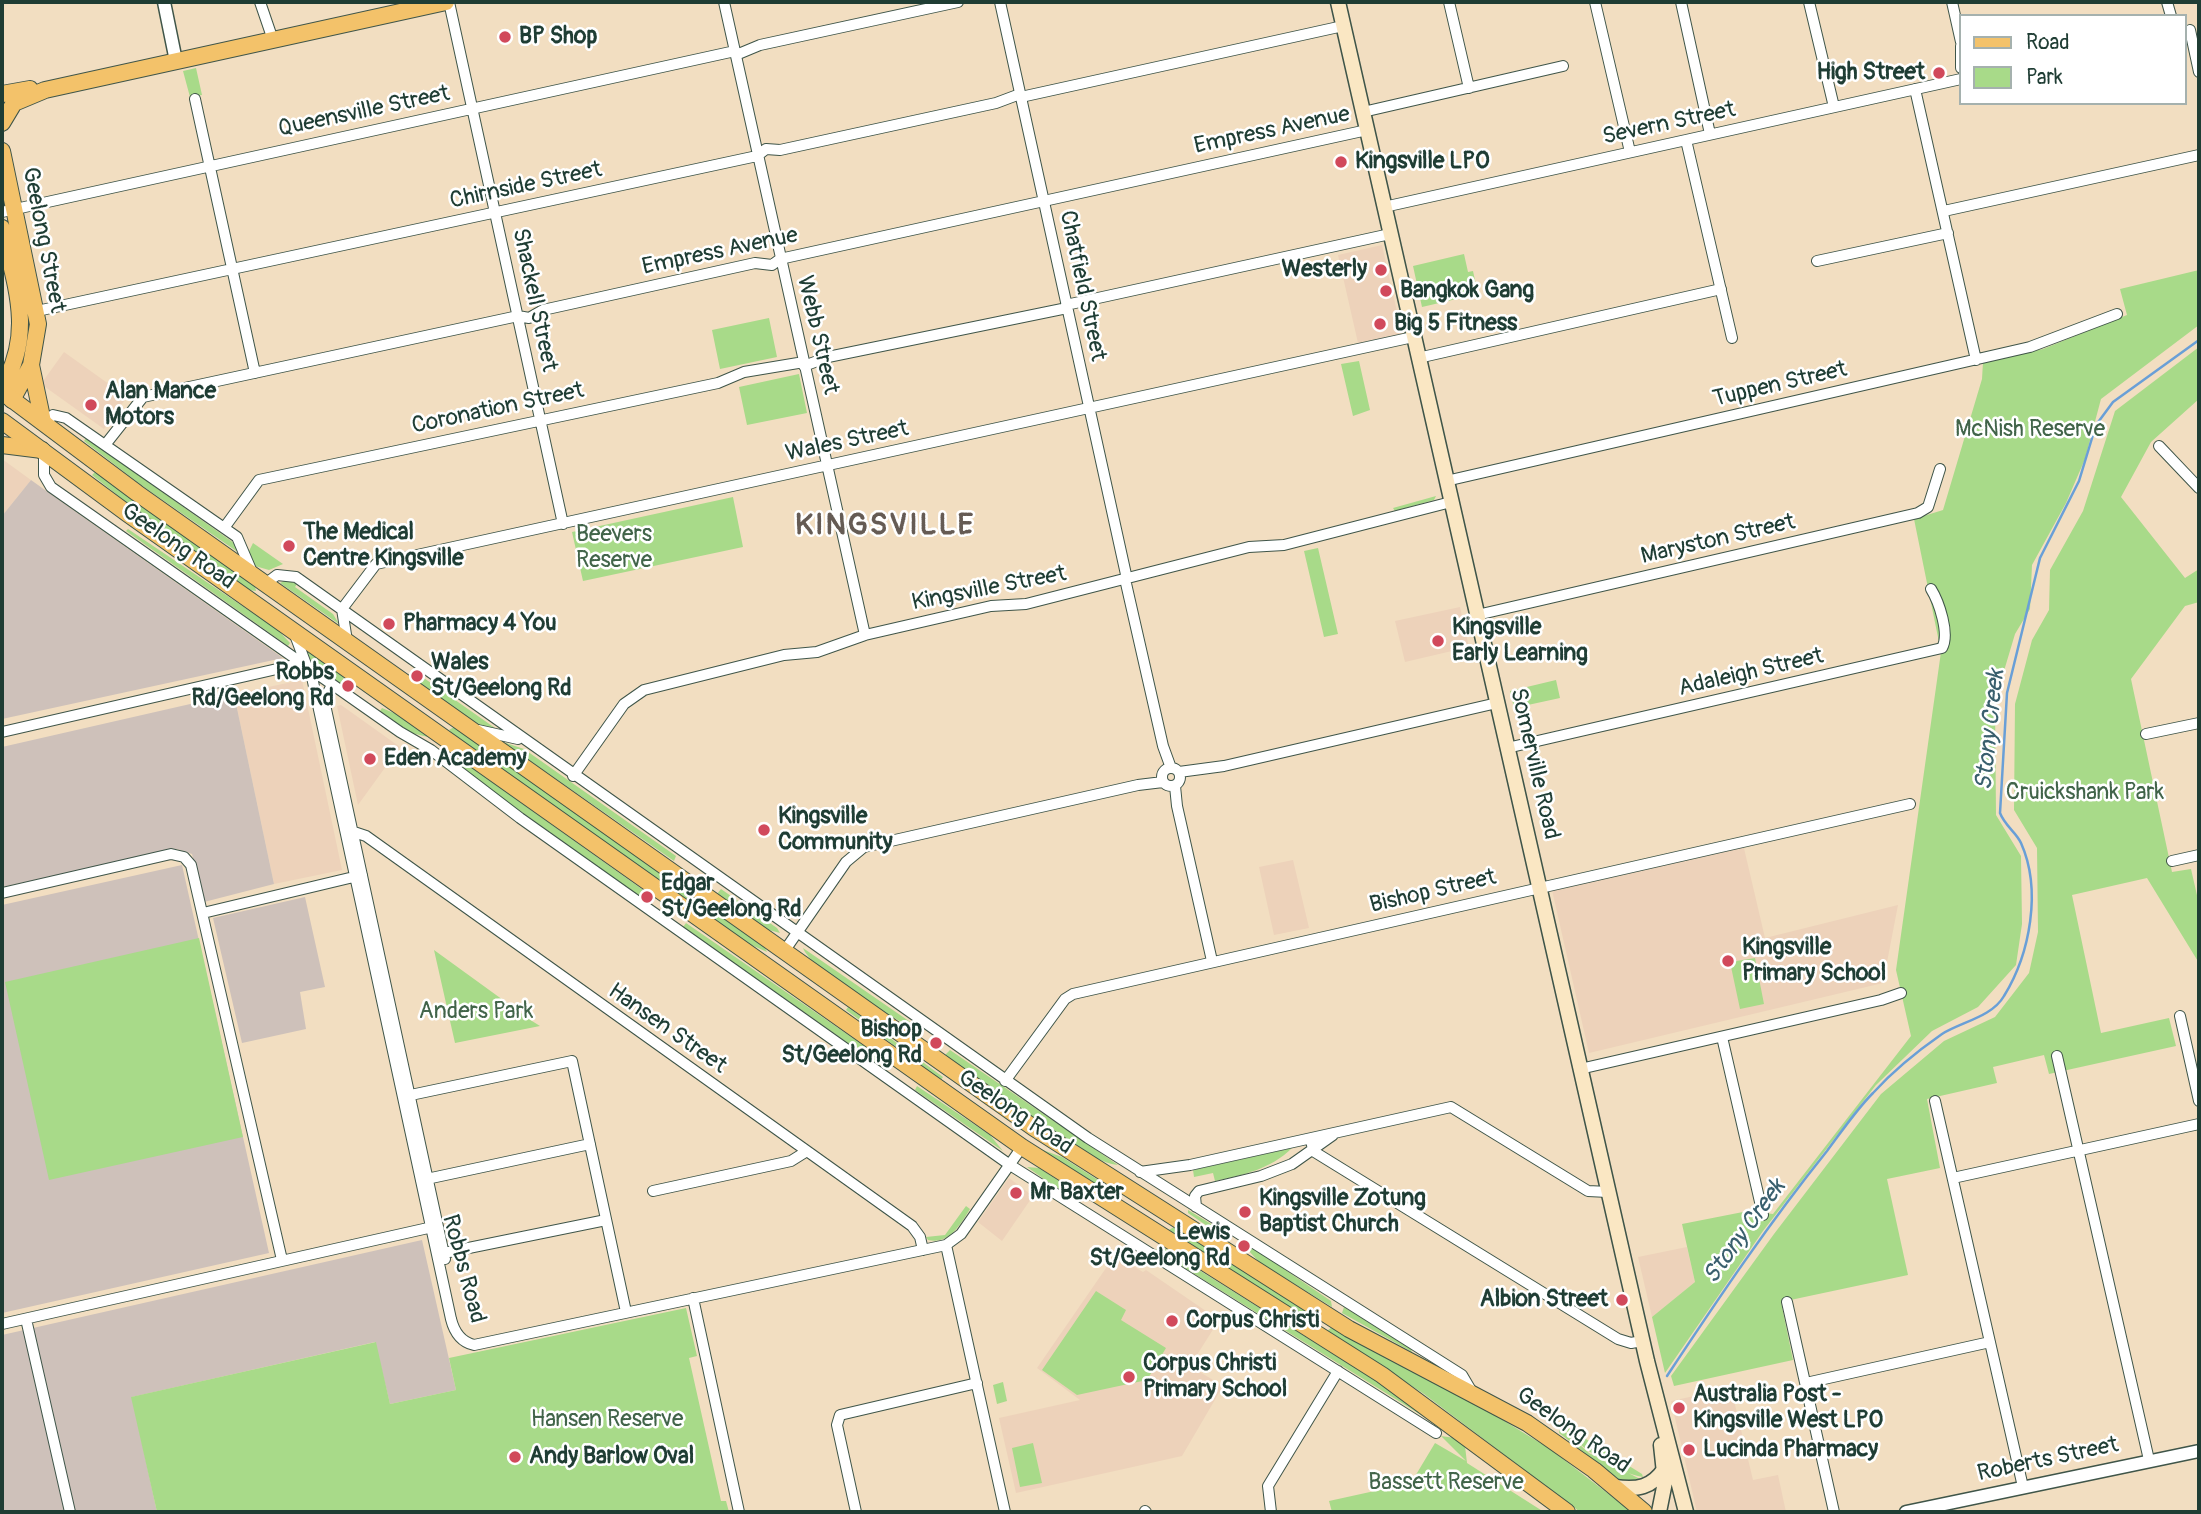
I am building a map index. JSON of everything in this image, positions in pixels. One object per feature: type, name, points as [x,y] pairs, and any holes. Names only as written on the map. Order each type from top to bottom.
[{"type":"main road","points":[[2,123],[9,108],[26,97],[45,90],[273,40],[397,7],[447,2]]},
{"type":"main road","name":"Somerville Road","points":[[1338,2],[1659,1413],[1665,1468],[1665,1487],[1659,1512]]},
{"type":"main road","points":[[2,94],[31,89],[45,90]]},
{"type":"main road","name":"Geelong Street","points":[[2,151],[8,210],[37,311],[38,331],[17,360],[5,393],[2,415]]},
{"type":"main road","name":"Geelong Street","points":[[2,228],[20,316],[17,360]]},
{"type":"main road","points":[[17,360],[43,423]]},
{"type":"main road","name":"Geelong Road","points":[[5,393],[260,580],[783,953],[1034,1128],[1331,1317],[1385,1349],[1527,1423],[1615,1487],[1644,1512]]},
{"type":"main road","name":"Geelong Road","points":[[2,421],[445,739],[1022,1147],[1409,1393],[1567,1512]]},
{"type":"main road","points":[[2,444],[43,451]]},
{"type":"main road","points":[[260,580],[267,611]]},
{"type":"main road","points":[[441,709],[445,739]]},
{"type":"main road","points":[[771,971],[783,953]]},
{"type":"main road","points":[[1022,1147],[1034,1128]]},
{"type":"main road","points":[[1301,1324],[1316,1326],[1331,1317]]},
{"type":"main road","name":"Somerville Road","points":[[1659,1413],[1668,1433],[1686,1512]]},
{"type":"main road","points":[[1615,1487],[1646,1486],[1665,1468]]},
{"type":"street","points":[[164,2],[176,61]]},
{"type":"street","points":[[260,2],[273,40]]},
{"type":"street","name":"Shackell Street","points":[[447,2],[473,108],[563,524]]},
{"type":"street","name":"Webb Street","points":[[724,2],[865,635]]},
{"type":"street","name":"Queensville Street","points":[[8,210],[736,53],[760,45],[958,2]]},
{"type":"street","name":"Chatfield Street","points":[[1000,2],[1212,961]]},
{"type":"street","points":[[1449,2],[1469,88]]},
{"type":"street","points":[[1595,2],[1630,152]]},
{"type":"street","points":[[1681,2],[1710,135]]},
{"type":"street","points":[[1809,2],[1834,107]]},
{"type":"street","points":[[1952,2],[1960,39]]},
{"type":"street","name":"Chirnside Street","points":[[37,311],[757,156],[767,148],[780,150],[1343,26]]},
{"type":"street","points":[[2191,30],[2199,72]]},
{"type":"street","points":[[1363,112],[1563,66]]},
{"type":"street","name":"Severn Street","points":[[1384,207],[1960,79]]},
{"type":"street","points":[[1915,89],[1976,360]]},
{"type":"street","points":[[2,103],[26,97]]},
{"type":"street","points":[[195,99],[255,373]]},
{"type":"street","name":"Empress Avenue","points":[[105,445],[139,399],[518,316],[529,318],[543,310],[755,263],[772,265],[780,259],[1367,130]]},
{"type":"street","points":[[1686,140],[1732,338]]},
{"type":"street","points":[[1944,211],[2199,155]]},
{"type":"street","points":[[1817,261],[1948,233]]},
{"type":"street","name":"Coronation Street","points":[[224,528],[258,481],[718,383],[773,366],[804,364],[1390,234]]},
{"type":"street","points":[[1418,358],[1721,289]]},
{"type":"street","name":"Tuppen Street","points":[[1446,481],[1976,360],[2040,344],[2117,314]]},
{"type":"street","name":"Wales Street","points":[[342,609],[376,564],[1413,337]]},
{"type":"street","points":[[43,423],[53,415],[64,417],[224,528],[240,541],[260,580]]},
{"type":"street","points":[[2159,446],[2199,488]]},
{"type":"street","name":"Geelong Road","points":[[43,451],[44,475],[51,487],[419,744],[1010,1165],[1436,1433]]},
{"type":"street","name":"Maryston Street","points":[[1477,615],[1918,513],[1928,507],[1940,470]]},
{"type":"street","name":"Kingsville Street","points":[[573,776],[621,708],[637,693],[784,654],[817,652],[865,635],[991,606],[1028,604],[1252,547],[1284,545],[1451,502]]},
{"type":"street","name":"Geelong Road","points":[[260,580],[292,575],[1005,1081],[1140,1172],[1462,1375],[1472,1392]]},
{"type":"street","name":"Adaleigh Street","points":[[1507,748],[1942,648],[1945,642],[1944,633],[1931,589]]},
{"type":"street","points":[[342,609],[347,642]]},
{"type":"street","name":"Geelong Road","points":[[294,631],[307,666]]},
{"type":"street","points":[[2,732],[307,666]]},
{"type":"street","name":"Robbs Road","points":[[307,666],[349,829]]},
{"type":"street","name":"Robbs Road","points":[[331,685],[324,700],[349,829],[435,1226],[453,1327],[465,1342]]},
{"type":"street","points":[[783,953],[846,862],[864,847],[1497,703]]},
{"type":"street","points":[[2146,734],[2199,723]]},
{"type":"street","name":"Geelong Road","points":[[467,727],[521,739]]},
{"type":"street","points":[[419,744],[445,739]]},
{"type":"street","name":"Bishop Street","points":[[1005,1081],[1068,997],[1212,961],[1910,804]]},
{"type":"street","name":"Hansen Street","points":[[349,829],[912,1226],[920,1237],[923,1250]]},
{"type":"street","name":"Hansen Street","points":[[352,843],[379,848]]},
{"type":"street","points":[[2,893],[171,854],[184,857],[191,865],[282,1261]]},
{"type":"street","points":[[2172,861],[2199,855]]},
{"type":"street","points":[[203,912],[359,876]]},
{"type":"street","points":[[1580,1069],[1881,1000],[1901,993]]},
{"type":"street","points":[[2180,1016],[2199,1101]]},
{"type":"street","points":[[1722,1037],[1763,1215]]},
{"type":"street","points":[[2057,1056],[2149,1460]]},
{"type":"street","points":[[406,1096],[572,1061],[626,1312]]},
{"type":"street","points":[[1935,1101],[2023,1487]]},
{"type":"street","points":[[1140,1172],[1158,1172],[1455,1108],[1588,1191],[1595,1194],[1608,1192]]},
{"type":"street","points":[[1953,1178],[2199,1125]]},
{"type":"street","points":[[1196,1207],[1195,1196],[1201,1191],[1261,1176],[1296,1162],[1336,1132]]},
{"type":"street","points":[[1311,1139],[1313,1151],[1618,1339],[1631,1343],[1642,1341]]},
{"type":"street","points":[[424,1179],[590,1144]]},
{"type":"street","points":[[465,1342],[474,1345],[946,1245],[961,1234],[1022,1147]]},
{"type":"street","points":[[653,1191],[791,1161],[807,1151]]},
{"type":"street","points":[[444,1253],[606,1220]]},
{"type":"street","points":[[2,1324],[435,1226]]},
{"type":"street","name":"Robbs Road","points":[[435,1226],[465,1342]]},
{"type":"street","points":[[946,1245],[1005,1512]]},
{"type":"street","points":[[1330,1292],[1338,1303],[1331,1317]]},
{"type":"street","points":[[692,1298],[739,1512]]},
{"type":"street","points":[[1787,1302],[1833,1507],[1841,1512]]},
{"type":"street","points":[[26,1319],[70,1512]]},
{"type":"street","points":[[1806,1383],[1990,1342]]},
{"type":"street","points":[[1271,1512],[1268,1486],[1338,1371]]},
{"type":"street","points":[[856,1512],[837,1425],[839,1417],[846,1411],[977,1383]]},
{"type":"street","name":"Roberts Street","points":[[1906,1512],[2199,1451]]},
{"type":"shaded area","points":[[1382,245],[1402,334],[1358,343],[1338,255]]},
{"type":"shaded area","points":[[64,352],[127,397],[104,429],[41,384]]},
{"type":"shaded area","points":[[2,459],[31,480],[2,516]]},
{"type":"shaded area","points":[[31,480],[283,658],[2,719],[2,516]]},
{"type":"shaded area","points":[[1460,607],[1469,647],[1405,662],[1395,621]]},
{"type":"shaded area","points":[[302,680],[342,870],[274,884],[234,694]]},
{"type":"shaded area","points":[[234,694],[274,884],[204,902],[192,854],[177,849],[2,887],[2,747]]},
{"type":"shaded area","name":"Eden Academy","points":[[341,705],[400,747],[358,805],[337,706]]},
{"type":"shaded area","name":"Kingsville Primary School","points":[[1743,844],[1765,938],[1898,905],[1883,983],[1589,1053],[1552,890]]},
{"type":"shaded area","points":[[1293,860],[1309,928],[1274,935],[1259,867]]},
{"type":"shaded area","points":[[182,865],[269,1253],[2,1313],[2,905]]},
{"type":"shaded area","points":[[305,897],[325,987],[300,992],[306,1029],[242,1043],[213,918]]},
{"type":"shaded area","points":[[1009,1178],[1033,1196],[1002,1241],[978,1222]]},
{"type":"shaded area","points":[[422,1240],[456,1390],[390,1404],[375,1342],[132,1397],[157,1512],[2,1512],[2,1335]]},
{"type":"shaded area","points":[[1687,1247],[1695,1282],[1652,1317],[1638,1257]]},
{"type":"shaded area","name":"Corpus Christi Primary School","points":[[1115,1255],[1143,1272],[1146,1270],[1219,1320],[1190,1366],[1223,1386],[1182,1456],[1016,1493],[999,1418],[1080,1400],[1037,1368]]},
{"type":"shaded area","points":[[1731,1388],[1753,1480],[1778,1475],[1786,1512],[1697,1512],[1671,1401]]},
{"type":"green space","points":[[196,68],[202,95],[190,97],[183,71]]},
{"type":"green space","points":[[1464,254],[1468,272],[1473,271],[1478,294],[1422,307],[1413,266]]},
{"type":"green space","name":"McNish Reserve","points":[[2199,270],[2199,325],[2101,399],[2085,459],[2066,503],[2032,565],[2030,609],[2015,634],[1995,701],[1996,815],[2021,856],[2022,924],[2016,965],[1978,1007],[1932,1031],[1876,1085],[1763,1231],[1665,1373],[1652,1317],[1695,1282],[1682,1224],[1748,1211],[1773,1214],[1911,1036],[1896,970],[1941,652],[1914,519],[1943,510],[1982,379],[1983,362],[2043,349],[2127,315],[2120,289]]},
{"type":"green space","points":[[769,318],[777,357],[720,369],[712,330]]},
{"type":"green space","name":"Cruickshank Park","points":[[2199,347],[2199,399],[2151,442],[2121,497],[2185,578],[2199,569],[2199,602],[2185,606],[2131,679],[2172,872],[2191,869],[2199,904],[2199,963],[2147,878],[2072,895],[2101,1033],[2169,1018],[2176,1046],[2049,1074],[2044,1055],[1993,1067],[1997,1083],[1927,1099],[1940,1168],[1887,1179],[1908,1275],[1781,1302],[1793,1360],[1674,1386],[1671,1376],[1774,1234],[1881,1094],[1944,1041],[1995,1017],[2029,973],[2038,932],[2037,848],[2014,810],[2015,704],[2032,640],[2049,610],[2050,570],[2083,511],[2115,411]]},
{"type":"green space","points":[[1359,361],[1370,410],[1353,416],[1341,364]]},
{"type":"green space","points":[[799,374],[807,413],[747,425],[739,387]]},
{"type":"green space","points":[[86,438],[234,543],[242,555],[141,485],[84,441]]},
{"type":"green space","points":[[95,472],[255,586],[256,591],[249,590],[130,505],[92,475]]},
{"type":"green space","points":[[1436,496],[1434,500],[1395,511],[1393,508]]},
{"type":"green space","name":"Beevers Reserve","points":[[733,497],[743,547],[583,581],[572,532]]},
{"type":"green space","points":[[128,529],[278,630],[290,643],[288,646],[126,531]]},
{"type":"green space","points":[[253,543],[283,564],[269,570],[255,566],[248,553]]},
{"type":"green space","points":[[1318,548],[1338,634],[1324,637],[1304,551]]},
{"type":"green space","points":[[286,580],[297,584],[295,587],[333,614],[339,624],[280,583]]},
{"type":"green space","points":[[307,651],[344,677],[341,684],[311,662]]},
{"type":"green space","points":[[421,676],[495,728],[494,730],[474,722],[417,681]]},
{"type":"green space","points":[[1556,680],[1560,698],[1514,708],[1510,691]]},
{"type":"green space","points":[[382,708],[396,714],[428,737],[403,731],[404,728],[380,711]]},
{"type":"green space","points":[[454,727],[767,952],[747,943],[454,735],[449,730]]},
{"type":"green space","points":[[503,742],[524,749],[676,856],[674,861]]},
{"type":"green space","points":[[443,751],[465,763],[646,892],[642,898],[439,753]]},
{"type":"green space","points":[[721,889],[777,928],[780,933],[769,930],[717,894]]},
{"type":"green space","points":[[686,923],[879,1057],[875,1062],[683,927]]},
{"type":"green space","points":[[199,938],[243,1137],[49,1180],[5,982]]},
{"type":"green space","points":[[803,948],[919,1028],[918,1031],[837,981],[821,969]]},
{"type":"green space","name":"Anders Park","points":[[434,950],[532,1021],[540,1026],[455,1043]]},
{"type":"green space","points":[[1755,958],[1764,1004],[1740,1009],[1730,962]]},
{"type":"green space","points":[[848,1007],[943,1077],[941,1080],[846,1010]]},
{"type":"green space","points":[[950,1050],[1118,1165],[1102,1161],[1057,1136],[945,1055]]},
{"type":"green space","points":[[917,1086],[990,1135],[1003,1151],[915,1090]]},
{"type":"green space","points":[[1292,1148],[1266,1166],[1246,1173],[1215,1181],[1213,1173],[1194,1177],[1193,1170]]},
{"type":"green space","points":[[1040,1149],[1062,1157],[1120,1194],[1119,1198]]},
{"type":"green space","points":[[1027,1167],[1039,1168],[1076,1192],[1061,1185],[1058,1189]]},
{"type":"green space","points":[[966,1206],[970,1209],[948,1237],[928,1240],[926,1237],[945,1235]]},
{"type":"green space","points":[[1188,1210],[1218,1228],[1216,1232],[1188,1213]]},
{"type":"green space","points":[[1174,1227],[1318,1320],[1302,1315],[1167,1231]]},
{"type":"green space","points":[[1159,1245],[1392,1391],[1442,1428],[1156,1250]]},
{"type":"green space","points":[[1250,1246],[1331,1301],[1332,1307],[1259,1262],[1248,1250]]},
{"type":"green space","points":[[1096,1291],[1126,1310],[1121,1320],[1166,1348],[1147,1380],[1077,1395],[1042,1370]]},
{"type":"green space","points":[[1344,1307],[1411,1349],[1412,1352],[1342,1313]]},
{"type":"green space","name":"Hansen Reserve","points":[[686,1308],[697,1356],[689,1358],[721,1501],[726,1501],[729,1512],[157,1512],[131,1397],[376,1342],[390,1404],[456,1390],[449,1358]]},
{"type":"green space","points":[[1332,1327],[1493,1414],[1550,1449],[1632,1512],[1580,1512],[1424,1394],[1327,1331]]},
{"type":"green space","points":[[1003,1382],[1007,1401],[997,1404],[993,1385]]},
{"type":"green space","points":[[1562,1424],[1643,1477],[1621,1470],[1597,1457],[1576,1441]]},
{"type":"green space","points":[[1560,1427],[1589,1453],[1644,1481],[1621,1481],[1559,1433]]},
{"type":"green space","name":"Bassett Reserve","points":[[1441,1436],[1455,1438],[1465,1446],[1467,1463],[1544,1512],[1332,1512],[1329,1501],[1411,1483],[1435,1443],[1466,1461]]},
{"type":"green space","points":[[1033,1443],[1042,1483],[1020,1487],[1012,1448]]},
{"type":"waterway","name":"Stony Creek","points":[[1667,1376],[1764,1234],[1861,1106],[1897,1069],[1933,1040],[1992,1009],[2004,996],[2013,979],[2026,942],[2032,901],[2031,881],[2021,843],[2000,813],[2007,693],[2040,558],[2079,481],[2096,425],[2113,402],[2199,340]]},
{"type":"place","name":"BP Shop","points":[[505,37]]},
{"type":"place","name":"High Street","points":[[1939,73]]},
{"type":"place","name":"Kingsville LPO","points":[[1341,162]]},
{"type":"place","name":"Westerly","points":[[1381,270]]},
{"type":"place","name":"Bangkok Gang","points":[[1386,291]]},
{"type":"place","name":"Big 5 Fitness","points":[[1380,324]]},
{"type":"place","name":"Alan Mance Motors","points":[[91,405]]},
{"type":"place","name":"The Medical Centre Kingsville","points":[[289,546]]},
{"type":"place","name":"Pharmacy 4 You","points":[[389,624]]},
{"type":"place","name":"Kingsville Early Learning","points":[[1438,641]]},
{"type":"place","name":"Wales St/Geelong Rd","points":[[417,676]]},
{"type":"place","name":"Robbs Rd/Geelong Rd","points":[[348,686]]},
{"type":"place","name":"Eden Academy","points":[[370,759]]},
{"type":"place","name":"Kingsville Community","points":[[764,830]]},
{"type":"place","name":"Edgar St/Geelong Rd","points":[[647,897]]},
{"type":"place","name":"Kingsville Primary School","points":[[1728,961]]},
{"type":"place","name":"Bishop St/Geelong Rd","points":[[936,1043]]},
{"type":"place","name":"Mr Baxter","points":[[1016,1193]]},
{"type":"place","name":"Kingsville Zotung Baptist Church","points":[[1245,1212]]},
{"type":"place","name":"Lewis St/Geelong Rd","points":[[1244,1246]]},
{"type":"place","name":"Albion Street","points":[[1622,1300]]},
{"type":"place","name":"Corpus Christi","points":[[1172,1321]]},
{"type":"place","name":"Corpus Christi Primary School","points":[[1129,1377]]},
{"type":"place","name":"Australia Post - Kingsville West LPO","points":[[1679,1408]]},
{"type":"place","name":"Lucinda Pharmacy","points":[[1689,1450]]},
{"type":"place","name":"Andy Barlow Oval","points":[[515,1457]]},
{"type":"district","name":"KINGSVILLE","points":[[885,526]]}]
